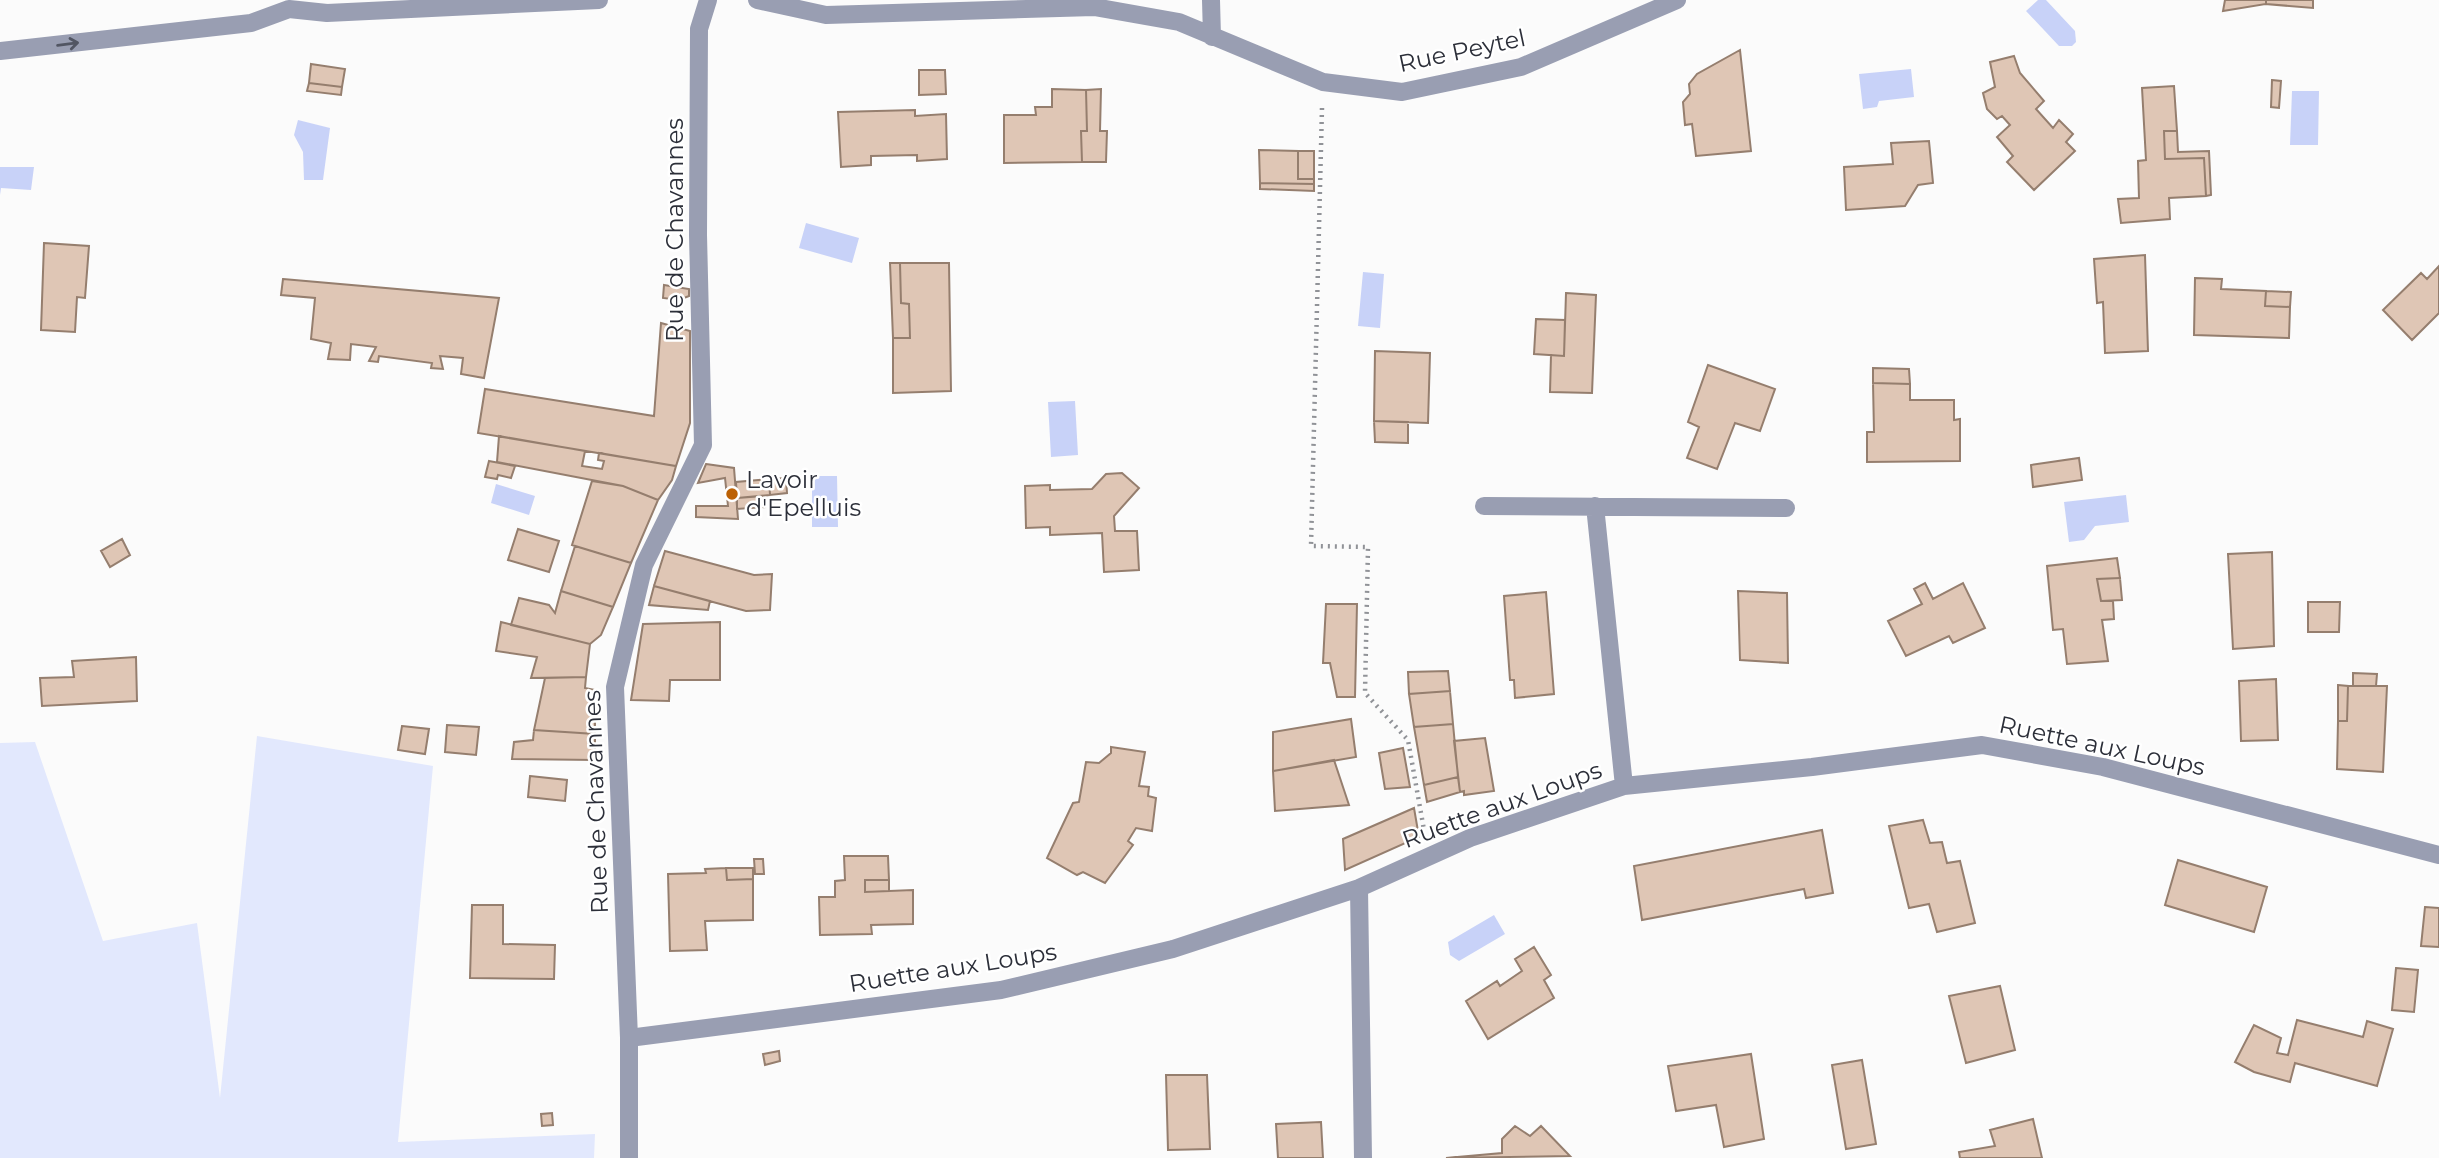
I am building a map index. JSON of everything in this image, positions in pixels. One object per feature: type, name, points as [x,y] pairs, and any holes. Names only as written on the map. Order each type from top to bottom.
[{"type":"street","points":[[0,51],[251,23],[287,4],[327,13],[599,0]]},
{"type":"street","name":"Rue de Chavannes","points":[[629,1158],[629,1038],[615,687],[644,565],[703,445],[698,235],[699,29],[708,0]]},
{"type":"street","name":"Rue Peytel","points":[[757,0],[826,15],[1094,7],[1179,22],[1323,82],[1402,92],[1521,68],[1677,0]]},
{"type":"street","points":[[1211,0],[1212,37]]},
{"type":"street","points":[[1484,506],[1786,508]]},
{"type":"street","name":"Ruette aux Loups","points":[[1595,506],[1624,786]]},
{"type":"street","name":"Ruette aux Loups","points":[[629,1038],[1001,990],[1173,949],[1359,888],[1470,838],[1624,786],[1823,766],[1982,745],[2103,767],[2439,855]]},
{"type":"street","points":[[1359,888],[1363,1158]]},
{"type":"path","points":[[1323,82],[1311,546],[1368,547],[1365,693],[1408,740],[1429,856]]},
{"type":"shaded area","points":[[257,736],[433,766],[398,1142],[595,1134],[594,1158],[0,1158],[0,743],[35,742],[103,941],[197,923],[220,1098]]},
{"type":"water","points":[[2038,0],[2046,0],[2075,31],[2076,42],[2072,46],[2059,46],[2026,11]]},
{"type":"water","points":[[1911,69],[1914,97],[1879,101],[1877,107],[1863,109],[1859,74]]},
{"type":"water","points":[[2292,91],[2319,91],[2318,145],[2290,145]]},
{"type":"water","points":[[298,120],[330,128],[323,180],[304,180],[303,152],[294,135]]},
{"type":"water","points":[[0,167],[34,167],[31,190],[1,188],[0,195]]},
{"type":"water","points":[[806,223],[859,238],[852,263],[799,248]]},
{"type":"water","points":[[1363,272],[1384,274],[1380,328],[1358,326]]},
{"type":"water","points":[[1075,401],[1078,455],[1051,457],[1048,402]]},
{"type":"water","points":[[812,476],[837,476],[838,527],[812,527]]},
{"type":"water","points":[[496,484],[535,496],[529,515],[491,503]]},
{"type":"water","points":[[2126,495],[2129,522],[2095,526],[2084,540],[2069,542],[2064,502]]},
{"type":"water","points":[[1494,915],[1505,934],[1459,961],[1450,955],[1448,942]]},
{"type":"building","points":[[2225,0],[2266,0],[2266,4],[2223,11]]},
{"type":"building","points":[[2266,0],[2313,0],[2313,8],[2266,4]]},
{"type":"building","points":[[1740,50],[1751,151],[1696,156],[1692,124],[1685,125],[1683,102],[1690,94],[1689,84],[1697,74]]},
{"type":"building","points":[[2014,56],[2020,73],[2044,101],[2036,109],[2053,128],[2059,120],[2073,134],[2066,142],[2075,151],[2034,190],[2007,162],[2013,156],[1997,137],[2010,125],[2002,116],[1997,119],[1987,109],[1983,93],[1995,87],[1990,62]]},
{"type":"building","points":[[311,64],[345,69],[342,87],[309,83]]},
{"type":"building","points":[[919,70],[945,70],[946,94],[919,95]]},
{"type":"building","points":[[2272,80],[2281,81],[2279,108],[2271,107]]},
{"type":"building","points":[[309,83],[342,87],[341,95],[307,91]]},
{"type":"building","points":[[2174,86],[2177,131],[2164,131],[2165,159],[2204,158],[2206,196],[2169,198],[2170,219],[2121,223],[2118,199],[2139,198],[2138,161],[2146,160],[2142,88]]},
{"type":"building","points":[[1052,89],[1086,90],[1087,131],[1081,131],[1082,162],[1004,163],[1004,115],[1036,115],[1035,107],[1052,107]]},
{"type":"building","points":[[1101,89],[1100,131],[1107,131],[1106,162],[1082,162],[1081,131],[1087,131],[1086,90]]},
{"type":"building","points":[[915,110],[915,116],[946,114],[947,159],[917,161],[917,155],[871,156],[871,165],[841,167],[838,112]]},
{"type":"building","points":[[2164,131],[2177,131],[2178,152],[2209,151],[2211,195],[2206,196],[2204,158],[2165,159]]},
{"type":"building","points":[[1929,141],[1933,183],[1918,185],[1905,206],[1846,210],[1844,167],[1893,164],[1891,143]]},
{"type":"building","points":[[1259,150],[1298,151],[1298,179],[1314,179],[1314,184],[1260,183]]},
{"type":"building","points":[[1298,151],[1314,151],[1314,179],[1298,179]]},
{"type":"building","points":[[1260,183],[1314,184],[1314,191],[1260,189]]},
{"type":"building","points":[[44,243],[89,246],[85,298],[77,297],[75,332],[41,330]]},
{"type":"building","points":[[2145,255],[2148,351],[2105,353],[2103,302],[2097,303],[2094,259]]},
{"type":"building","points":[[890,263],[900,263],[901,303],[909,304],[910,338],[893,338]]},
{"type":"building","points":[[900,263],[949,263],[951,391],[893,393],[893,338],[910,338],[909,304],[901,303]]},
{"type":"building","points":[[2439,266],[2439,313],[2412,340],[2383,310],[2421,273],[2427,279]]},
{"type":"building","points":[[2195,278],[2222,279],[2221,289],[2266,291],[2265,306],[2290,307],[2289,338],[2194,335]]},
{"type":"building","points":[[283,279],[499,298],[484,378],[461,374],[463,358],[440,356],[443,369],[431,368],[432,363],[379,356],[378,362],[369,361],[376,347],[351,344],[350,360],[328,359],[331,343],[311,339],[315,298],[281,295]]},
{"type":"building","points":[[664,285],[689,289],[689,296],[679,300],[663,298]]},
{"type":"building","points":[[2266,291],[2291,292],[2290,307],[2265,306]]},
{"type":"building","points":[[1566,293],[1596,295],[1592,393],[1550,392],[1551,355],[1564,356]]},
{"type":"building","points":[[1536,319],[1565,320],[1564,356],[1534,354]]},
{"type":"building","points":[[661,323],[690,331],[690,423],[676,466],[478,433],[485,389],[654,416]]},
{"type":"building","points":[[1375,351],[1430,353],[1428,423],[1374,421]]},
{"type":"building","points":[[1708,365],[1775,389],[1760,431],[1735,423],[1717,469],[1687,458],[1699,427],[1688,422]]},
{"type":"building","points":[[1873,368],[1909,369],[1910,384],[1873,383]]},
{"type":"building","points":[[1873,383],[1910,384],[1910,400],[1954,400],[1954,420],[1960,419],[1960,461],[1867,462],[1867,432],[1874,432]]},
{"type":"building","points":[[1374,421],[1408,422],[1408,443],[1375,442]]},
{"type":"building","points":[[499,436],[585,451],[582,466],[602,469],[604,461],[598,460],[599,453],[676,466],[672,480],[658,500],[623,486],[497,462]]},
{"type":"building","points":[[2079,458],[2082,480],[2033,487],[2031,465]]},
{"type":"building","points":[[489,461],[515,466],[511,478],[498,475],[497,479],[485,477]]},
{"type":"building","name":"Lavoir d'Epelluis","points":[[706,464],[734,468],[738,519],[696,517],[696,506],[728,506],[725,478],[698,483]]},
{"type":"building","points":[[1122,473],[1139,488],[1114,516],[1115,531],[1137,531],[1139,570],[1104,572],[1102,533],[1050,535],[1050,527],[1026,528],[1025,486],[1050,485],[1050,490],[1092,489],[1106,474]]},
{"type":"building","points":[[786,478],[787,493],[770,495],[769,479]]},
{"type":"building","points":[[769,479],[770,495],[737,498],[736,482]]},
{"type":"building","points":[[592,481],[623,486],[658,500],[631,563],[572,545]]},
{"type":"building","points":[[764,496],[765,507],[737,509],[737,498]]},
{"type":"building","points":[[518,529],[559,541],[549,572],[508,560]]},
{"type":"building","points":[[122,539],[130,555],[110,567],[101,551]]},
{"type":"building","points":[[575,546],[631,563],[613,607],[561,591]]},
{"type":"building","points":[[665,551],[754,575],[772,574],[770,610],[746,611],[654,586]]},
{"type":"building","points":[[2272,552],[2274,646],[2233,649],[2228,554]]},
{"type":"building","points":[[2117,558],[2120,578],[2097,579],[2101,601],[2113,601],[2114,619],[2102,620],[2108,661],[2067,664],[2063,629],[2053,630],[2047,566]]},
{"type":"building","points":[[2120,578],[2122,600],[2101,601],[2097,579]]},
{"type":"building","points":[[1925,583],[1933,599],[1963,583],[1985,628],[1953,643],[1949,636],[1906,656],[1888,621],[1922,604],[1914,589]]},
{"type":"building","points":[[654,586],[710,601],[708,610],[649,605]]},
{"type":"building","points":[[561,591],[613,607],[601,635],[590,644],[511,625],[519,598],[549,605],[555,613]]},
{"type":"building","points":[[1738,591],[1787,593],[1788,663],[1740,660]]},
{"type":"building","points":[[1546,592],[1554,694],[1515,698],[1514,680],[1510,680],[1504,596]]},
{"type":"building","points":[[2308,602],[2340,602],[2339,632],[2308,632]]},
{"type":"building","points":[[1326,604],[1357,604],[1355,697],[1337,697],[1330,663],[1323,663]]},
{"type":"building","points":[[501,622],[590,644],[586,677],[531,678],[537,657],[496,651]]},
{"type":"building","points":[[720,622],[720,680],[670,680],[669,701],[631,700],[643,624]]},
{"type":"building","points":[[136,657],[137,701],[42,706],[40,678],[74,677],[72,661]]},
{"type":"building","points":[[1448,671],[1450,691],[1409,694],[1408,672]]},
{"type":"building","points":[[2353,673],[2377,674],[2376,686],[2353,686]]},
{"type":"building","points":[[586,677],[585,688],[595,690],[595,734],[534,730],[545,678]]},
{"type":"building","points":[[2276,679],[2278,740],[2241,741],[2239,681]]},
{"type":"building","points":[[2338,685],[2348,686],[2347,721],[2338,721]]},
{"type":"building","points":[[2348,686],[2387,686],[2383,772],[2337,769],[2338,721],[2347,721]]},
{"type":"building","points":[[1450,691],[1453,724],[1414,727],[1409,694]]},
{"type":"building","points":[[1351,719],[1356,757],[1273,771],[1273,732]]},
{"type":"building","points":[[1453,724],[1458,777],[1424,785],[1414,727]]},
{"type":"building","points":[[447,725],[479,727],[476,755],[445,752]]},
{"type":"building","points":[[402,726],[429,729],[425,754],[398,750]]},
{"type":"building","points":[[534,730],[595,734],[595,760],[512,759],[514,742],[533,740]]},
{"type":"building","points":[[1485,738],[1494,791],[1464,795],[1464,791],[1460,792],[1454,741]]},
{"type":"building","points":[[1111,747],[1145,752],[1139,786],[1149,787],[1148,796],[1156,798],[1152,831],[1136,828],[1128,841],[1133,845],[1105,883],[1083,872],[1077,875],[1047,858],[1073,803],[1079,802],[1086,762],[1099,763],[1111,753]]},
{"type":"building","points":[[1403,748],[1410,787],[1385,789],[1379,753]]},
{"type":"building","points":[[1334,760],[1349,805],[1275,811],[1273,771]]},
{"type":"building","points":[[530,776],[567,780],[565,801],[528,797]]},
{"type":"building","points":[[1458,777],[1460,792],[1427,802],[1424,785]]},
{"type":"building","points":[[1414,808],[1419,837],[1345,870],[1343,839]]},
{"type":"building","points":[[1923,820],[1930,843],[1942,842],[1947,863],[1960,861],[1975,923],[1937,932],[1929,904],[1909,908],[1889,826]]},
{"type":"building","points":[[1822,830],[1833,893],[1806,898],[1804,889],[1642,920],[1634,866]]},
{"type":"building","points":[[844,856],[888,856],[889,880],[865,880],[865,892],[913,890],[913,924],[871,925],[872,934],[820,935],[819,897],[835,897],[835,881],[845,880]]},
{"type":"building","points":[[754,859],[763,859],[764,874],[755,874]]},
{"type":"building","points":[[2178,860],[2267,887],[2254,932],[2165,905]]},
{"type":"building","points":[[726,868],[727,880],[753,879],[753,920],[705,921],[707,950],[670,951],[668,874],[706,873],[705,869]]},
{"type":"building","points":[[726,868],[753,868],[753,879],[727,880]]},
{"type":"building","points":[[865,880],[889,880],[889,891],[865,892]]},
{"type":"building","points":[[472,905],[503,905],[503,944],[555,945],[554,979],[470,978]]},
{"type":"building","points":[[2425,907],[2439,908],[2439,947],[2421,946]]},
{"type":"building","points":[[1534,947],[1551,975],[1544,980],[1554,998],[1488,1039],[1466,1001],[1497,981],[1500,986],[1522,971],[1515,959]]},
{"type":"building","points":[[2396,968],[2418,970],[2414,1012],[2392,1010]]},
{"type":"building","points":[[2000,986],[2015,1050],[1966,1063],[1949,996]]},
{"type":"building","points":[[2297,1020],[2363,1037],[2367,1021],[2393,1029],[2377,1086],[2295,1063],[2290,1082],[2254,1072],[2235,1062],[2254,1025],[2281,1038],[2277,1053],[2288,1055]]},
{"type":"building","points":[[779,1051],[780,1061],[765,1065],[763,1054]]},
{"type":"building","points":[[1751,1054],[1764,1139],[1724,1147],[1716,1105],[1676,1111],[1668,1066]]},
{"type":"building","points":[[1862,1060],[1876,1144],[1846,1149],[1832,1065]]},
{"type":"building","points":[[1166,1075],[1207,1075],[1210,1149],[1168,1150]]},
{"type":"building","points":[[552,1113],[553,1125],[542,1126],[541,1114]]},
{"type":"building","points":[[2033,1119],[2042,1158],[1960,1158],[1959,1152],[1995,1146],[1990,1130]]},
{"type":"building","points":[[1321,1122],[1323,1158],[1278,1158],[1276,1124]]},
{"type":"building","points":[[1515,1126],[1530,1136],[1541,1126],[1570,1156],[1446,1158],[1502,1153],[1502,1139]]},
{"type":"place","name":"Lavoir d'Epelluis","points":[[732,494]]}]
